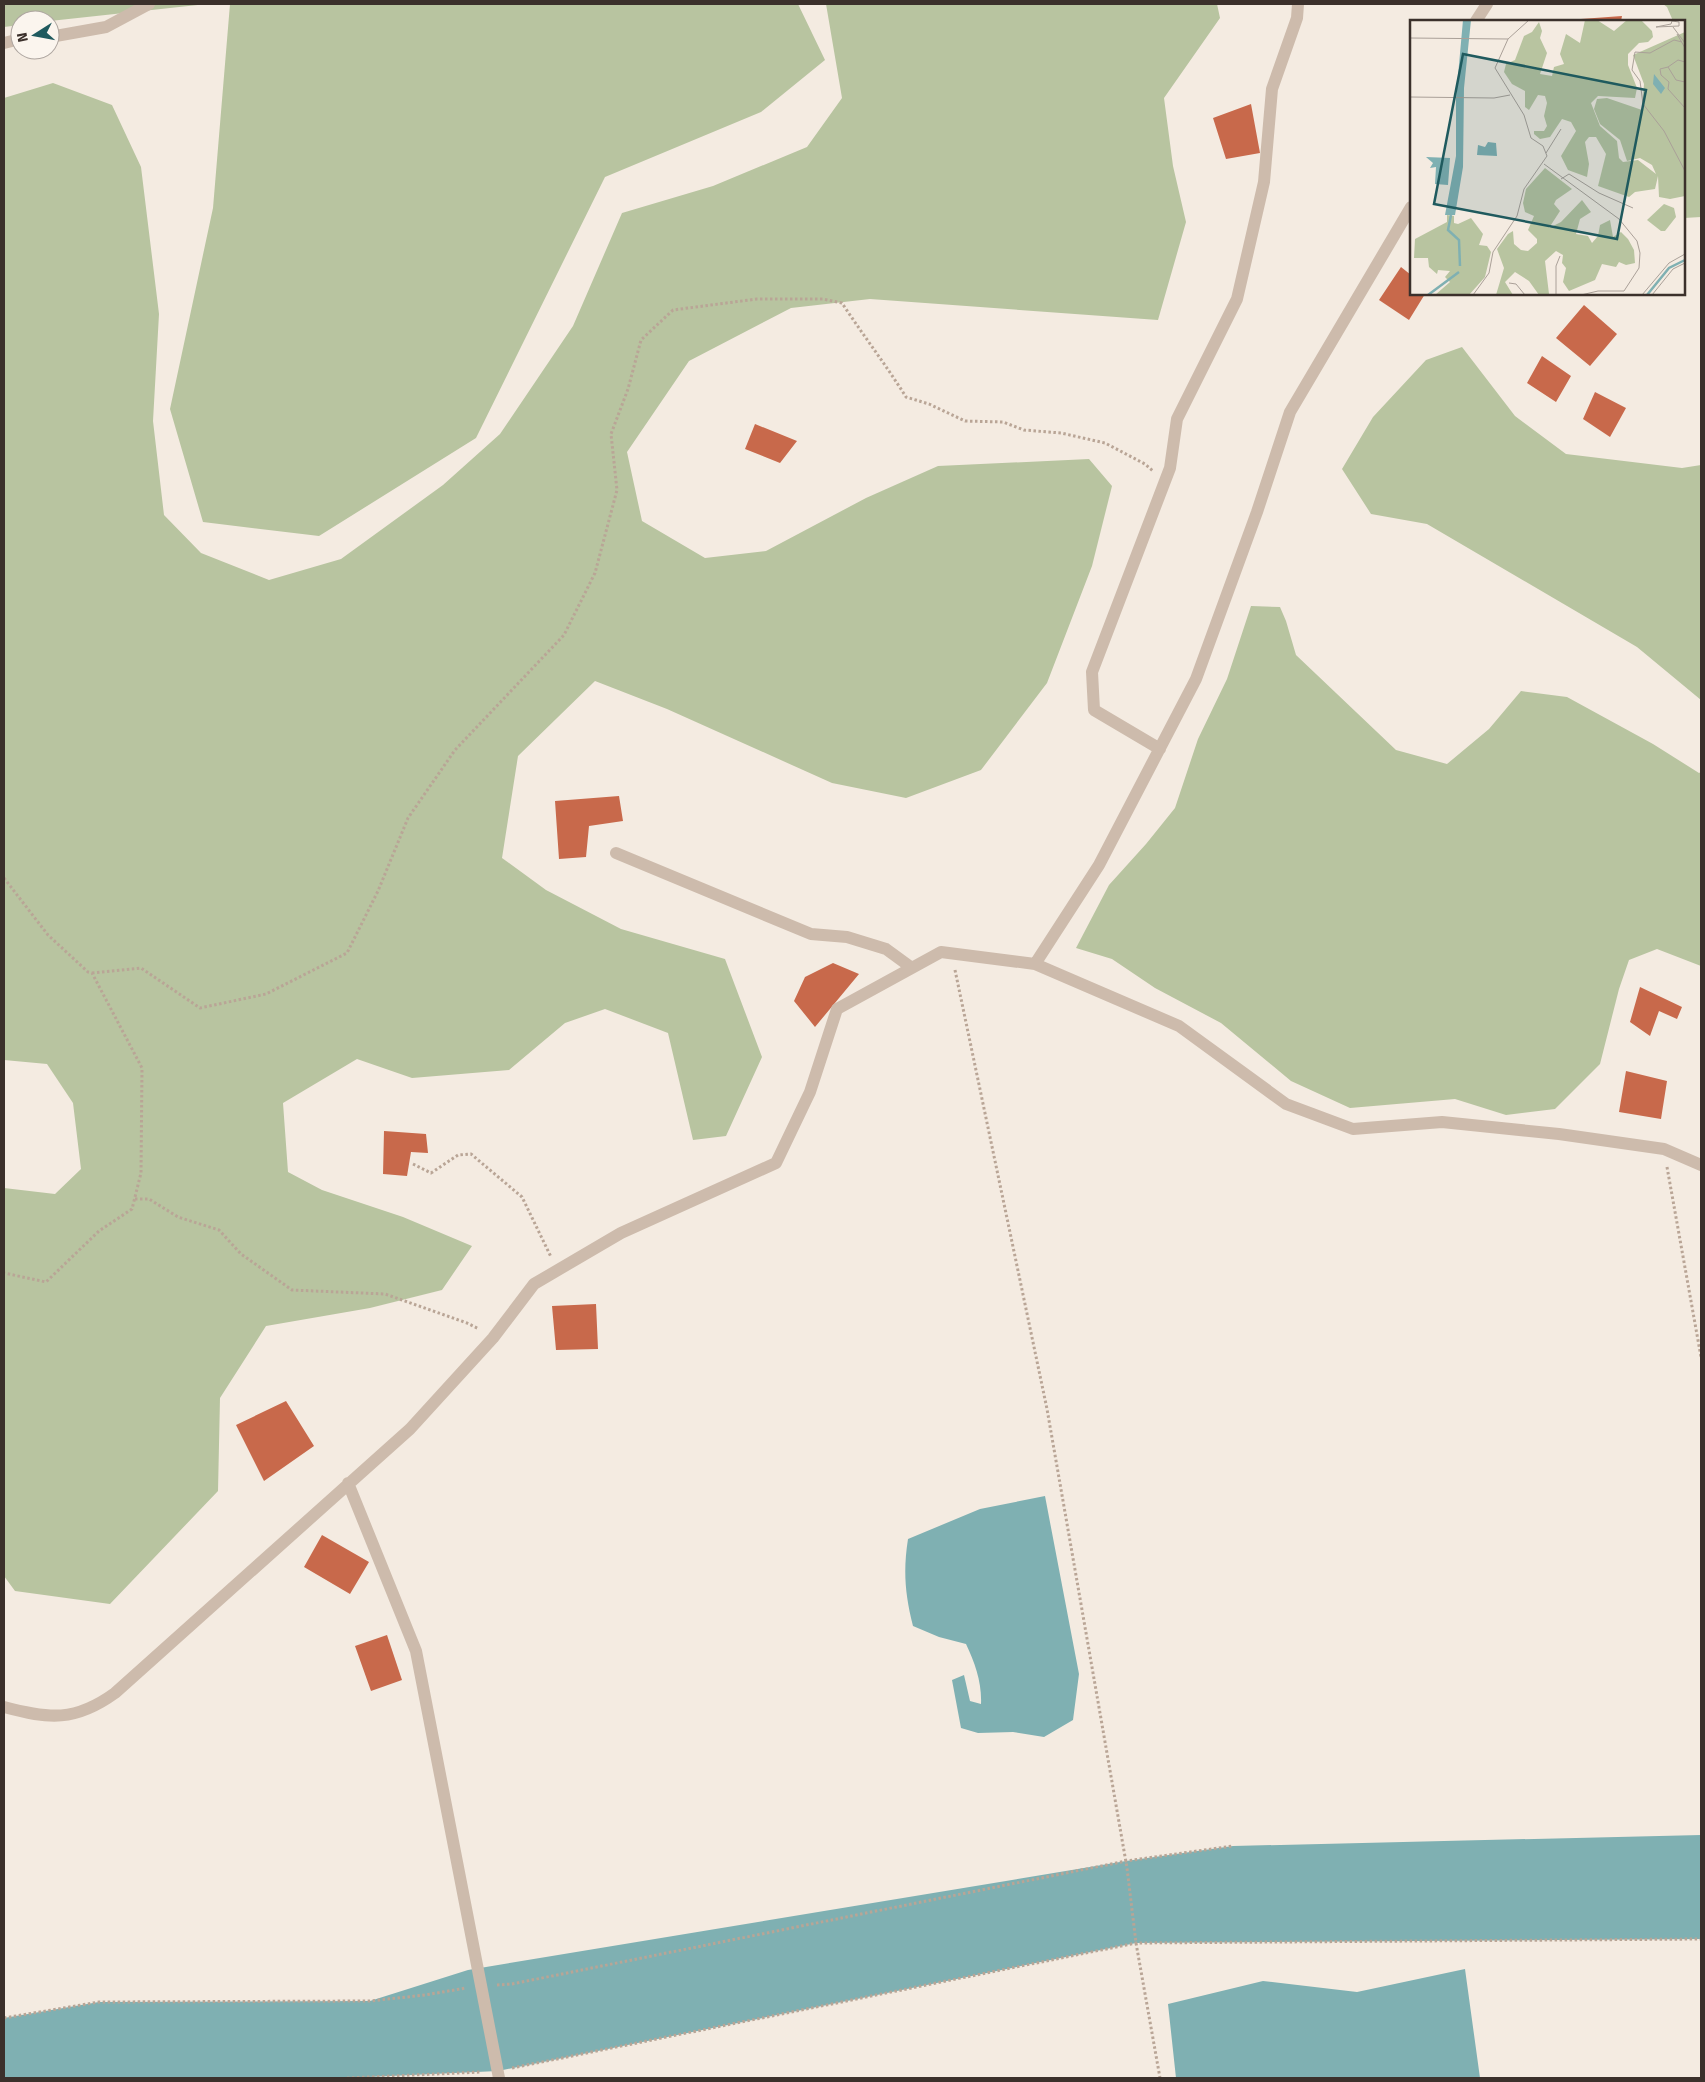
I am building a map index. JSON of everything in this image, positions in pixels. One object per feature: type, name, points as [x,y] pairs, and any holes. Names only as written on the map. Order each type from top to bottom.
[{"type":"street","points":[[60,35],[106,27],[149,4]]},
{"type":"street","points":[[1160,749],[1094,710],[1092,672],[1170,468],[1177,419],[1237,299],[1264,182],[1272,89],[1297,18],[1298,4]]},
{"type":"street","points":[[1477,20],[1487,4]]},
{"type":"street","points":[[1035,964],[1099,865],[1196,680],[1257,512],[1290,412],[1410,209]]},
{"type":"street","points":[[616,853],[811,934],[847,937],[886,949],[912,968]]},
{"type":"street","points":[[4,1707],[38,1716],[52,1717],[86,1710],[102,1702],[137,1674],[410,1429],[493,1338],[534,1284],[621,1233],[776,1164],[810,1092],[838,1009],[941,952],[1035,964],[1179,1026],[1286,1104],[1353,1129],[1442,1122],[1559,1134],[1664,1149],[1701,1165]]},
{"type":"street","points":[[348,1483],[416,1651],[498,2071]]},
{"type":"path","points":[[4,878],[48,935],[88,972],[142,968],[200,1008],[266,994],[347,953],[378,891],[408,818],[455,750],[564,635],[595,572],[618,490],[611,434],[628,389],[641,340],[673,310],[756,299],[823,299],[842,303],[868,344],[885,362],[906,397],[929,404],[965,421],[1003,422],[1024,430],[1061,433],[1104,443],[1145,464],[1164,483]]},
{"type":"path","points":[[952,953],[1047,1409],[1126,1862],[1136,1943],[1160,2078]]},
{"type":"path","points":[[4,1272],[46,1282],[99,1231],[132,1209],[135,1199],[141,1173],[142,1068],[92,973]]},
{"type":"path","points":[[1664,1149],[1701,1357]]},
{"type":"path","points":[[413,1164],[432,1173],[458,1155],[471,1154],[522,1197],[557,1271]]},
{"type":"path","points":[[135,1199],[149,1199],[178,1217],[219,1230],[241,1254],[292,1290],[385,1294],[467,1323],[493,1338]]},
{"type":"path","points":[[4,2018],[98,2002],[370,2001],[483,1989],[1126,1862],[1233,1846]]},
{"type":"path","points":[[347,2078],[498,2071],[1136,1943],[1701,1939]]},
{"type":"green space","points":[[4,4],[207,4],[60,20],[60,10],[10,10],[10,26],[4,27]]},
{"type":"green space","points":[[230,4],[798,4],[825,60],[761,112],[605,177],[476,438],[319,536],[203,522],[170,409],[213,208]]},
{"type":"green space","points":[[826,4],[1217,4],[1220,18],[1164,98],[1173,166],[1186,222],[1158,320],[870,299],[791,308],[689,361],[627,452],[642,521],[705,558],[766,551],[866,498],[938,466],[1089,459],[1112,486],[1092,566],[1047,683],[981,770],[906,798],[832,783],[667,709],[595,681],[518,756],[502,858],[546,890],[621,929],[725,959],[762,1057],[726,1136],[693,1140],[668,1033],[605,1009],[565,1023],[509,1070],[412,1078],[357,1059],[283,1103],[288,1172],[322,1190],[403,1217],[472,1246],[442,1290],[370,1308],[266,1326],[220,1398],[218,1491],[110,1604],[15,1591],[4,1576],[4,1188],[55,1194],[81,1169],[73,1103],[47,1064],[4,1060],[4,98],[53,83],[112,105],[141,167],[159,314],[153,421],[164,515],[201,553],[269,580],[341,559],[443,485],[500,434],[573,326],[622,213],[713,186],[807,147],[842,98]]},
{"type":"green space","points":[[1663,4],[1701,4],[1701,217],[1685,218],[1685,20],[1673,20],[1667,7]]},
{"type":"green space","points":[[1462,347],[1515,416],[1566,454],[1682,468],[1701,465],[1701,700],[1637,647],[1427,524],[1371,514],[1342,469],[1373,417],[1426,360]]},
{"type":"green space","points":[[1251,606],[1280,607],[1296,655],[1396,750],[1447,764],[1489,729],[1521,691],[1567,697],[1653,744],[1699,773],[1701,772],[1701,966],[1657,949],[1629,960],[1619,989],[1600,1064],[1555,1109],[1506,1115],[1455,1099],[1350,1108],[1291,1081],[1221,1023],[1155,988],[1112,959],[1076,948],[1109,885],[1175,808],[1198,739],[1227,679]]},
{"type":"water","points":[[1045,1496],[1079,1674],[1073,1720],[1044,1737],[1013,1732],[978,1733],[961,1728],[952,1680],[964,1675],[970,1701],[981,1704],[977,1673],[966,1644],[939,1637],[913,1626],[906,1582],[908,1539],[980,1509]]},
{"type":"water","points":[[1701,1835],[1701,1939],[1136,1943],[498,2071],[347,2078],[4,2078],[4,2018],[99,2002],[370,2001],[468,1970],[1126,1861],[1233,1846]]},
{"type":"water","points":[[1465,1969],[1480,2078],[1176,2078],[1168,2004],[1263,1981],[1357,1992]]},
{"type":"building","points":[[1622,16],[1621,20],[1567,20]]},
{"type":"building","points":[[1251,104],[1260,153],[1226,159],[1213,118]]},
{"type":"building","points":[[1401,267],[1410,274],[1410,295],[1424,295],[1409,320],[1379,300]]},
{"type":"building","points":[[1584,305],[1617,334],[1590,366],[1556,338]]},
{"type":"building","points":[[1542,356],[1571,376],[1556,402],[1527,383]]},
{"type":"building","points":[[1595,392],[1626,408],[1610,437],[1583,419]]},
{"type":"building","points":[[755,424],[797,441],[780,463],[745,449]]},
{"type":"building","points":[[619,796],[623,821],[589,826],[586,857],[559,859],[555,801]]},
{"type":"building","points":[[833,963],[859,974],[815,1027],[794,1001],[805,977]]},
{"type":"building","points":[[1640,987],[1682,1007],[1677,1019],[1659,1011],[1650,1036],[1630,1022]]},
{"type":"building","points":[[1626,1071],[1667,1081],[1661,1119],[1619,1112]]},
{"type":"building","points":[[384,1131],[426,1134],[428,1153],[411,1152],[407,1176],[383,1174]]},
{"type":"building","points":[[596,1304],[598,1349],[556,1350],[552,1306]]},
{"type":"building","points":[[286,1401],[314,1446],[264,1481],[236,1425]]},
{"type":"building","points":[[322,1535],[369,1562],[350,1594],[304,1567]]},
{"type":"building","points":[[387,1635],[402,1680],[371,1691],[355,1646]]}]
